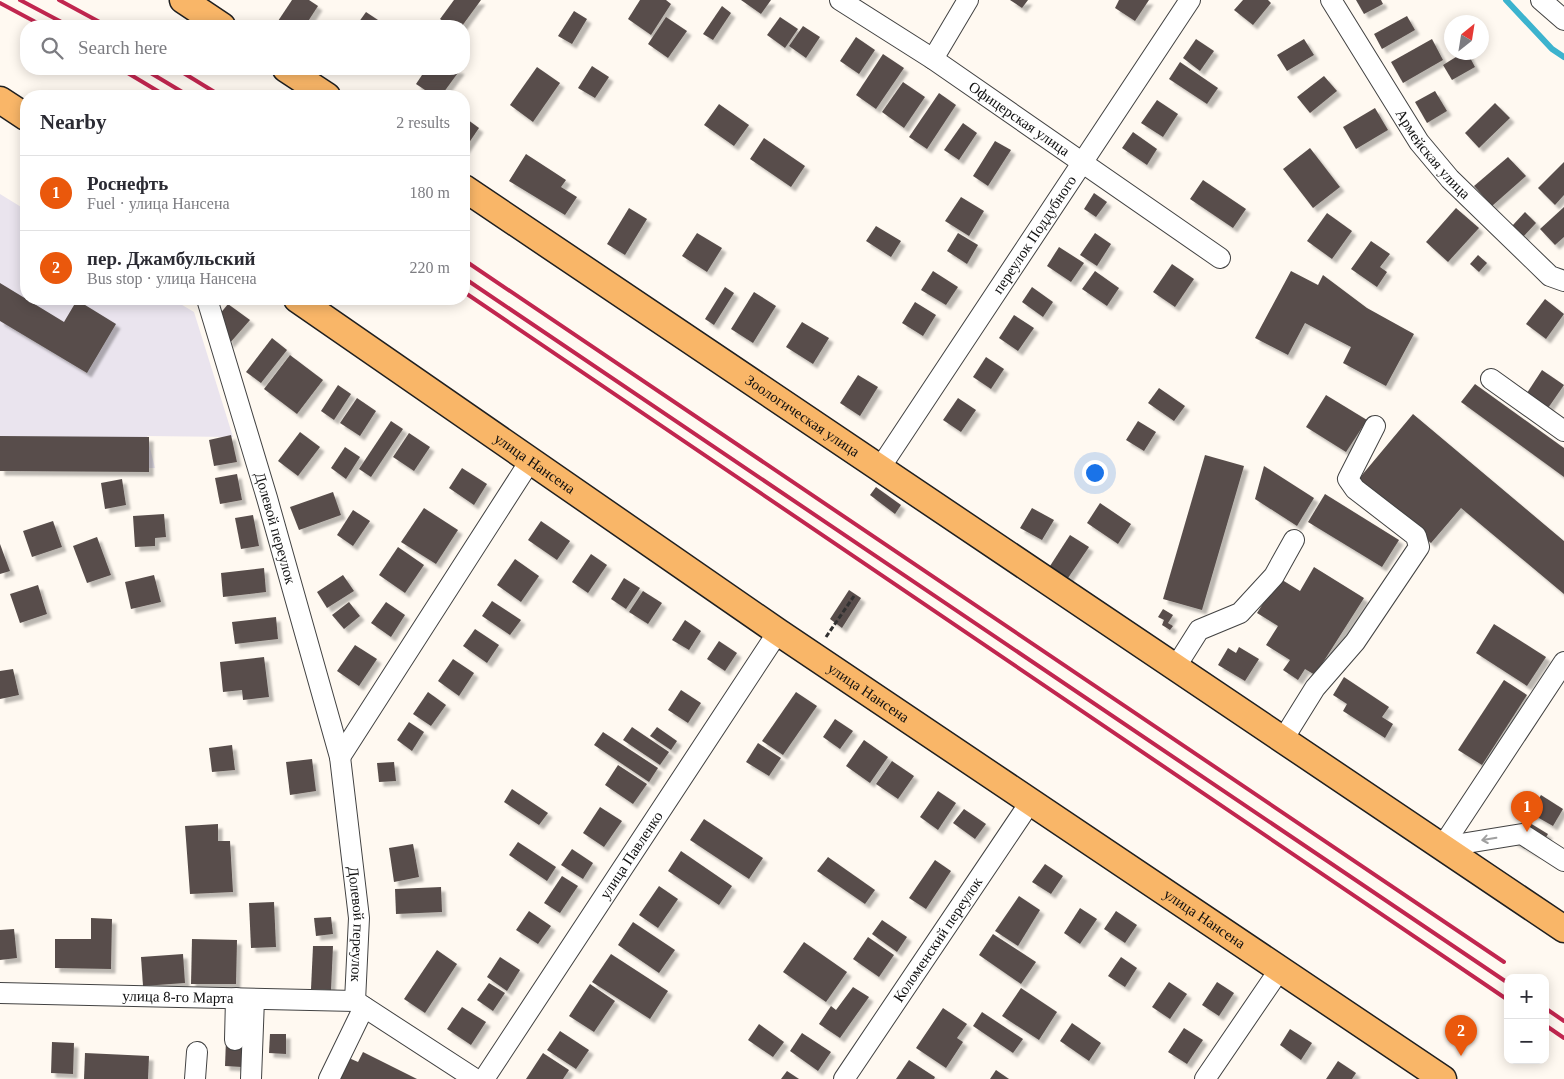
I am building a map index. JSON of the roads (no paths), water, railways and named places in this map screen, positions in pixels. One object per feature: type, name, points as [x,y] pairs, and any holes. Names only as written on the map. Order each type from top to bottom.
[{"type":"main road","points":[[183,0],[213,20]]},
{"type":"main road","points":[[295,75],[318,90]]},
{"type":"main road","points":[[0,100],[20,113]]},
{"type":"main road","name":"Зоологическая улица","points":[[470,192],[1175,668]]},
{"type":"main road","name":"улица Нансена","points":[[306,305],[778,632],[1031,800],[1443,1079]]},
{"type":"main road","points":[[1175,668],[1564,929]]},
{"type":"street","name":"Офицерская улица","points":[[840,0],[933,59],[1220,258]]},
{"type":"street","points":[[933,59],[968,0]]},
{"type":"street","name":"переулок Поддубного","points":[[880,468],[1190,0]]},
{"type":"street","name":"Армейская улица","points":[[1331,0],[1419,142],[1450,179],[1550,276],[1564,282]]},
{"type":"street","points":[[1541,0],[1564,20]]},
{"type":"street","name":"Долевой переулок","points":[[209,305],[270,507],[340,757],[359,918],[359,1004]]},
{"type":"street","points":[[1491,379],[1564,431]]},
{"type":"street","points":[[1282,741],[1316,688],[1355,642],[1419,547],[1416,536],[1355,489],[1348,479],[1376,426]]},
{"type":"street","points":[[340,757],[530,461]]},
{"type":"street","points":[[1175,668],[1200,630],[1240,613],[1246,607],[1274,576],[1294,540]]},
{"type":"street","name":"улица Павленко","points":[[484,1079],[778,632]]},
{"type":"street","points":[[1442,847],[1564,662]]},
{"type":"street","name":"Коломенский переулок","points":[[844,1079],[1031,800]]},
{"type":"street","points":[[1442,847],[1522,834],[1564,861]]},
{"type":"street","points":[[1205,1079],[1280,969]]},
{"type":"street","name":"улица 8-го Марта","points":[[0,993],[245,999],[359,1004]]},
{"type":"street","points":[[235,1040],[245,999]]},
{"type":"street","points":[[245,999],[251,1079]]},
{"type":"street","points":[[329,1079],[359,1004],[475,1079]]},
{"type":"street","points":[[195,1079],[196,1052]]},
{"type":"waterway","points":[[1506,0],[1552,49],[1564,57]]},
{"type":"railway","points":[[20,0],[58,20]]},
{"type":"railway","points":[[59,0],[96,20]]},
{"type":"railway","points":[[0,3],[32,20]]},
{"type":"railway","points":[[131,75],[156,90]]},
{"type":"railway","points":[[154,75],[179,90]]},
{"type":"railway","points":[[187,75],[211,90]]},
{"type":"railway","points":[[470,264],[1504,962]]},
{"type":"railway","points":[[470,282],[1504,980]]},
{"type":"railway","points":[[470,296],[1504,997]]},
{"type":"railway","points":[[1549,1011],[1564,1021]]},
{"type":"railway","points":[[1549,1028],[1564,1038]]},
{"type":"place","name":"Роснефть","points":[[1527,832]]},
{"type":"place","name":"пер. Джамбульский","points":[[1461,1056]]}]
